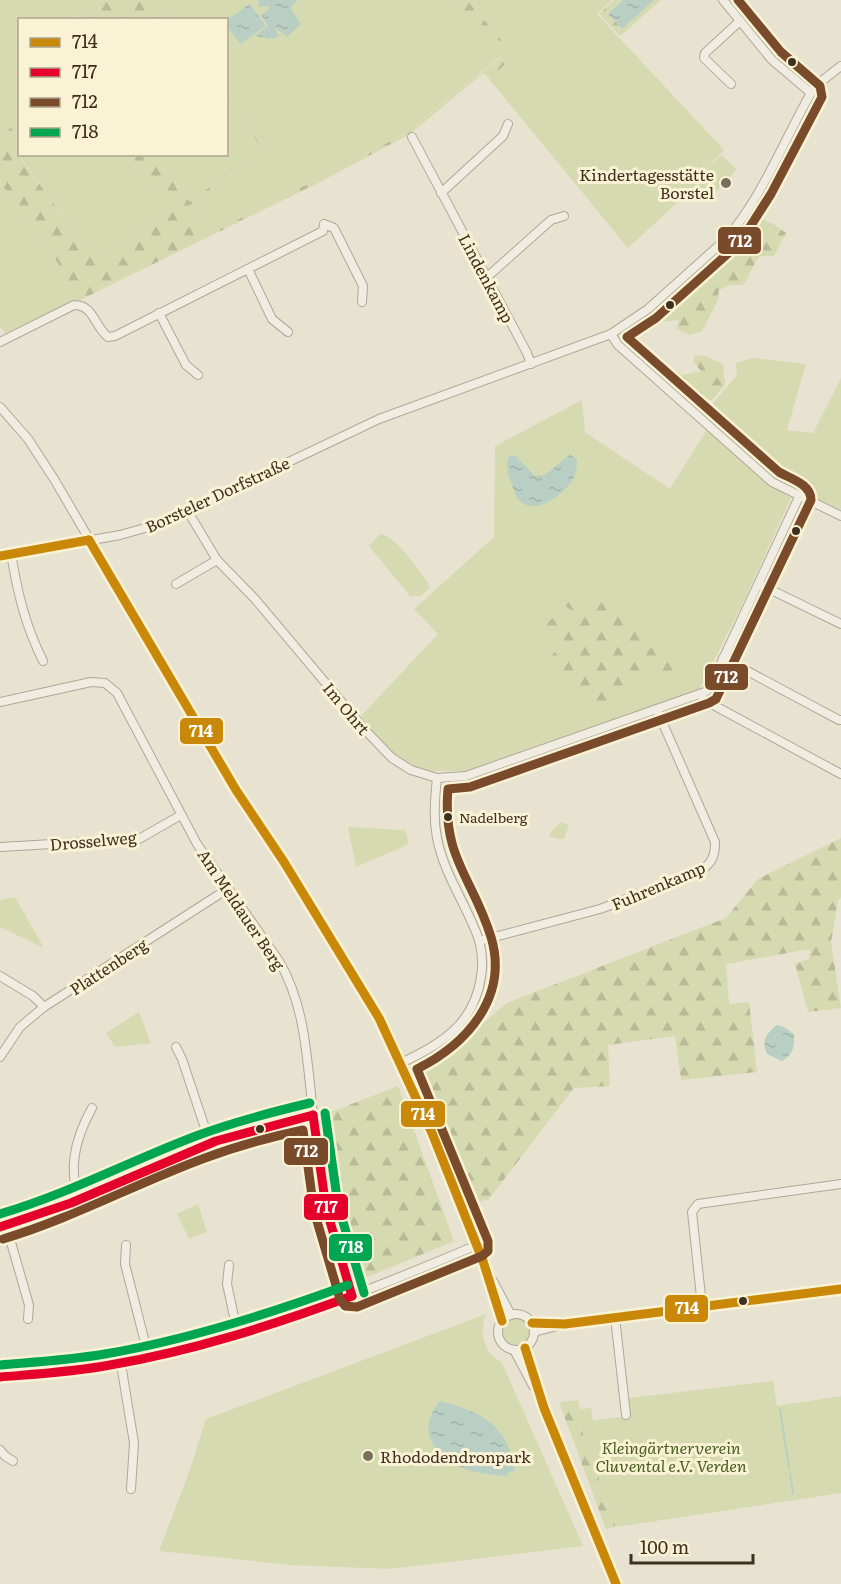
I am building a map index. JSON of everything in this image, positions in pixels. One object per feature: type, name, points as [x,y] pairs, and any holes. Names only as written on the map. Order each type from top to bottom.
[{"type":"street","points":[[723,0],[772,60],[811,93]]},
{"type":"street","points":[[731,84],[704,58],[705,53],[740,21]]},
{"type":"street","name":"Borsteler Dorfstraße","points":[[0,556],[139,531],[359,428],[611,334],[648,309],[734,230],[757,194],[811,93],[841,66]]},
{"type":"street","points":[[441,193],[503,136],[508,124]]},
{"type":"street","name":"Lindenkamp","points":[[412,137],[531,364]]},
{"type":"street","points":[[486,278],[551,220],[564,216]]},
{"type":"street","points":[[0,342],[74,305],[82,305],[89,310],[102,333],[108,337],[115,336],[322,231],[324,224],[334,228],[363,286],[362,302]]},
{"type":"street","points":[[248,269],[272,319],[288,332]]},
{"type":"street","points":[[159,313],[186,365],[198,375]]},
{"type":"street","points":[[611,334],[618,345],[772,482],[841,516]]},
{"type":"street","points":[[0,407],[35,449],[54,479],[236,790],[366,994],[401,1063],[432,1133],[483,1261],[502,1321]]},
{"type":"street","points":[[799,497],[709,689],[701,695],[704,700],[841,774]]},
{"type":"street","name":"Im Ohrt","points":[[187,510],[217,560],[255,599],[366,731],[392,758],[411,770],[437,778],[466,776],[701,695]]},
{"type":"street","points":[[11,554],[22,611],[43,661]]},
{"type":"street","points":[[176,584],[217,560]]},
{"type":"street","points":[[759,585],[841,624]]},
{"type":"street","points":[[723,658],[841,720]]},
{"type":"street","name":"Am Meldauer Berg","points":[[0,702],[91,682],[105,683],[111,687],[117,693],[137,729],[197,843],[279,961],[289,978],[306,1040],[313,1115],[326,1208],[352,1296]]},
{"type":"street","name":"Fuhrenkamp","points":[[479,941],[609,906],[701,871],[711,863],[715,854],[715,842],[657,710]]},
{"type":"street","points":[[401,1063],[450,1036],[467,1017],[480,988],[482,969],[479,941],[449,877],[434,822],[437,778]]},
{"type":"street","name":"Drosselweg","points":[[0,847],[139,839],[181,815]]},
{"type":"street","name":"Plattenberg","points":[[0,1057],[20,1027],[44,1007],[229,888]]},
{"type":"street","points":[[0,976],[33,996],[44,1007]]},
{"type":"street","points":[[176,1047],[210,1143]]},
{"type":"street","points":[[79,1198],[75,1188],[74,1169],[80,1130],[92,1108]]},
{"type":"street","points":[[28,1318],[29,1305],[3,1226],[79,1198],[210,1143],[261,1127],[313,1115]]},
{"type":"street","points":[[702,1306],[692,1212],[699,1204],[841,1184]]},
{"type":"street","points":[[126,1245],[125,1264],[149,1358]]},
{"type":"street","points":[[0,1377],[121,1364],[238,1335],[352,1296],[477,1245]]},
{"type":"street","points":[[483,1261],[511,1315]]},
{"type":"street","points":[[229,1265],[227,1284],[238,1335]]},
{"type":"street","points":[[534,1332],[566,1324],[615,1317],[841,1289]]},
{"type":"street","points":[[532,1323],[534,1332],[532,1340],[525,1348],[514,1350],[504,1346],[499,1339],[498,1331],[502,1321],[511,1315],[522,1315],[532,1323],[566,1324]]},
{"type":"street","points":[[615,1317],[626,1415]]},
{"type":"street","points":[[525,1348],[544,1408],[616,1584]]},
{"type":"street","points":[[514,1350],[544,1408]]},
{"type":"street","points":[[121,1364],[134,1443],[131,1489]]},
{"type":"street","points":[[0,1450],[13,1461]]},
{"type":"green space","points":[[0,0],[103,0],[76,18],[18,18],[18,123],[0,136]]},
{"type":"green space","points":[[103,0],[155,0],[167,18],[76,18]]},
{"type":"green space","points":[[155,0],[449,0],[500,57],[401,136],[210,234],[190,205],[266,149],[228,98],[228,18],[167,18]]},
{"type":"green space","points":[[449,0],[467,0],[514,55],[490,79],[483,73],[410,134],[318,183],[76,302],[59,278],[65,273],[0,182],[0,136],[18,123],[18,156],[26,156],[21,159],[96,261],[166,210],[127,156],[155,156],[190,202],[262,148],[228,98],[266,149],[190,205],[210,234],[401,136],[500,58]]},
{"type":"green space","points":[[467,0],[612,0],[597,14],[724,150],[702,173],[721,155],[737,169],[710,198],[698,186],[706,176],[628,248],[489,79],[513,55]]},
{"type":"green space","points":[[614,0],[623,0],[608,14],[622,29],[654,0],[661,0],[620,36],[599,14]]},
{"type":"green space","points":[[228,101],[263,148],[190,202],[155,156],[228,156]]},
{"type":"green space","points":[[24,156],[127,156],[166,210],[96,261],[21,158]]},
{"type":"green space","points":[[0,182],[65,273],[76,302],[7,336],[0,326]]},
{"type":"green space","points":[[747,215],[772,223],[786,233],[774,256],[760,256],[743,285],[730,285],[719,290],[718,300],[702,331],[690,335],[676,329],[679,320],[661,322],[635,337],[645,353],[683,375],[701,371],[693,362],[694,355],[705,356],[723,364],[725,385],[712,400],[689,399],[674,388],[674,378],[640,356],[632,343],[622,334],[669,298],[706,265],[714,266],[724,261],[732,252],[729,242]]},
{"type":"green space","points":[[753,358],[806,364],[787,430],[813,433],[841,378],[841,510],[777,479],[703,415],[737,375],[736,363]]},
{"type":"green space","points":[[582,400],[585,432],[670,489],[707,429],[773,487],[791,498],[742,605],[699,690],[465,771],[424,771],[392,754],[361,716],[438,634],[414,609],[494,537],[495,446]]},
{"type":"green space","points":[[380,534],[399,546],[427,581],[429,588],[421,596],[410,596],[369,546]]},
{"type":"green space","points":[[558,593],[588,597],[593,602],[614,606],[627,616],[649,645],[668,661],[682,678],[664,683],[651,671],[623,690],[623,700],[618,708],[606,711],[589,703],[559,670],[545,664],[557,649],[546,638],[545,622],[573,611],[562,604]]},
{"type":"green space","points":[[561,822],[569,825],[564,839],[549,836],[552,830]]},
{"type":"green space","points":[[348,827],[405,830],[409,844],[356,867]]},
{"type":"green space","points":[[841,838],[841,898],[838,900],[831,942],[841,1008],[808,1012],[795,964],[809,959],[810,949],[726,964],[729,1004],[749,1002],[757,1072],[681,1080],[675,1036],[608,1045],[610,1086],[574,1088],[489,1199],[479,1202],[422,1074],[507,1003],[726,918],[758,879]]},
{"type":"green space","points":[[15,897],[44,948],[0,927],[0,900]]},
{"type":"green space","points":[[139,1012],[151,1043],[115,1047],[106,1033]]},
{"type":"green space","points":[[398,1086],[454,1241],[358,1281],[332,1200],[318,1117]]},
{"type":"green space","points":[[198,1204],[207,1232],[189,1239],[177,1214]]},
{"type":"green space","name":"Rhododendronpark","points":[[486,1314],[483,1329],[484,1342],[491,1354],[502,1363],[583,1546],[390,1569],[290,1565],[159,1551],[188,1475],[206,1419]]},
{"type":"green space","points":[[516,1316],[527,1321],[532,1332],[527,1343],[516,1348],[505,1343],[500,1332],[505,1321]]},
{"type":"green space","name":"Kleingärtnerverein Cluvental e.V. Verden","points":[[773,1381],[777,1406],[841,1396],[841,1493],[616,1527],[579,1422],[622,1417],[621,1399]]},
{"type":"green space","points":[[578,1400],[580,1409],[591,1408],[593,1421],[579,1423],[616,1527],[606,1529],[559,1402]]},
{"type":"water","points":[[258,0],[296,0],[297,2],[291,9],[301,24],[287,37],[274,26],[279,36],[273,39],[255,36],[268,26],[261,15],[269,9],[269,6],[259,7]]},
{"type":"water","points":[[623,0],[654,0],[622,29],[608,14]]},
{"type":"water","points":[[250,4],[266,26],[240,44],[228,27],[228,19]]},
{"type":"water","points":[[570,454],[577,460],[576,470],[569,485],[557,497],[541,505],[533,506],[526,505],[519,500],[508,473],[509,456],[515,455],[535,476],[545,475]]},
{"type":"water","points":[[777,1025],[794,1034],[792,1050],[789,1056],[782,1061],[767,1054],[764,1045],[767,1034]]},
{"type":"water","points":[[439,1401],[468,1410],[490,1422],[506,1442],[515,1471],[509,1472],[507,1476],[474,1472],[456,1465],[440,1453],[430,1437],[428,1428]]},
{"type":"waterway","points":[[780,1409],[789,1468]]},
{"type":"waterway","points":[[790,1474],[793,1493]]},
{"type":"transit line","name":"712","points":[[3,1239],[80,1211],[205,1158],[254,1142],[303,1130],[314,1211],[340,1299],[345,1306],[357,1307],[482,1256],[488,1251],[488,1241],[417,1069],[435,1059],[467,1032],[480,1016],[489,999],[494,979],[495,959],[491,937],[454,851],[447,813],[448,789],[470,787],[716,699],[811,500],[804,486],[779,472],[627,337],[656,318],[734,248],[771,194],[822,97],[820,86],[781,52],[738,0]]},
{"type":"transit line","name":"714","points":[[89,540],[236,790],[284,862],[379,1018],[432,1133],[483,1261],[502,1321]]},
{"type":"transit line","name":"714","points":[[0,556],[89,540]]},
{"type":"transit line","name":"718","points":[[0,1214],[50,1197],[210,1131],[310,1103]]},
{"type":"transit line","name":"718","points":[[325,1113],[338,1205],[364,1293]]},
{"type":"transit line","name":"717","points":[[313,1115],[326,1208],[352,1296]]},
{"type":"transit line","name":"717","points":[[0,1227],[71,1203],[216,1141],[313,1115]]},
{"type":"transit line","name":"718","points":[[0,1365],[92,1356],[198,1334],[348,1285]]},
{"type":"transit line","name":"714","points":[[532,1323],[565,1324],[841,1289]]},
{"type":"transit line","name":"717","points":[[0,1377],[82,1369],[172,1352],[263,1327],[352,1296]]},
{"type":"transit line","name":"714","points":[[525,1348],[544,1408],[616,1584]]},
{"type":"place","name":"Kindertagesstätte Borstel","points":[[726,183]]},
{"type":"place","name":"Nadelberg","points":[[448,817]]},
{"type":"place","name":"Rhododendronpark","points":[[368,1456]]}]
